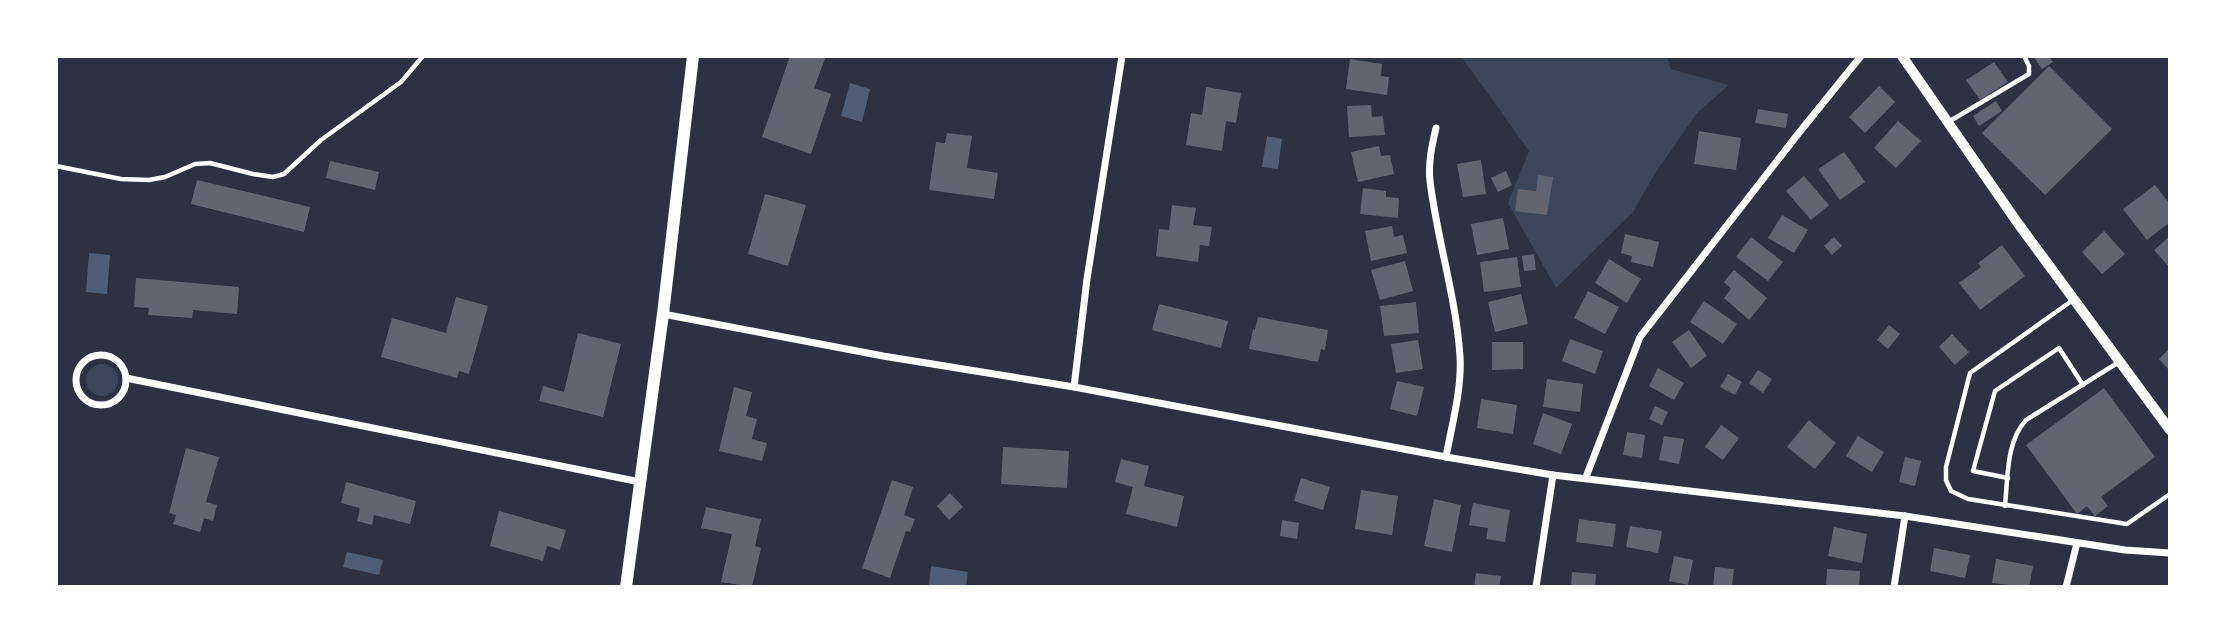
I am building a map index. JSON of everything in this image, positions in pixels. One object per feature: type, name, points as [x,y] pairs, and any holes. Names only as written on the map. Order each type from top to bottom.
[{"type":"main road","points":[[626,587],[663,314],[693,56]]},
{"type":"street","points":[[1074,387],[1087,279],[1122,56]]},
{"type":"street","points":[[1586,477],[1640,337],[1861,56]]},
{"type":"street","points":[[1902,56],[2170,430]]},
{"type":"street","points":[[1436,128],[1431,150],[1430,179],[1460,356],[1446,457]]},
{"type":"street","points":[[663,314],[896,359],[1074,387],[1552,475],[1905,516],[2124,550],[2170,553]]},
{"type":"street","points":[[97,356],[105,356],[120,363],[126,378],[126,386],[117,400],[102,405],[94,404],[81,395],[76,380],[83,364],[97,356]]},
{"type":"street","points":[[126,378],[640,482]]},
{"type":"street","points":[[1536,587],[1552,475]]},
{"type":"street","points":[[1894,587],[1905,516]]},
{"type":"street","points":[[2066,587],[2077,542]]},
{"type":"lane","points":[[56,166],[121,179],[149,180],[165,177],[195,164],[210,163],[273,177],[284,174],[321,140],[401,82],[423,56]]},
{"type":"lane","points":[[1948,122],[2028,74],[2029,66],[2024,56]]},
{"type":"lane","points":[[2074,299],[1970,373],[1946,467],[1946,480],[1951,491],[1968,499],[2005,506],[2127,524],[2170,494]]},
{"type":"lane","points":[[2008,478],[1973,471],[1995,391],[2059,348],[2083,385]]},
{"type":"lane","points":[[2005,506],[2011,451],[2017,430],[2026,420],[2119,361]]},
{"type":"shaded area","points":[[1461,56],[1667,56],[1671,69],[1729,85],[1697,113],[1656,172],[1633,212],[1556,288],[1508,203],[1529,151]]},
{"type":"shaded area","points":[[850,83],[870,89],[862,122],[841,116]]},
{"type":"shaded area","points":[[1267,136],[1282,139],[1278,169],[1262,167]]},
{"type":"shaded area","points":[[89,253],[110,255],[107,294],[86,292]]},
{"type":"shaded area","points":[[102,364],[113,369],[118,380],[113,391],[102,396],[91,391],[86,380],[91,369]]},
{"type":"shaded area","points":[[347,552],[383,560],[379,575],[343,567]]},
{"type":"shaded area","points":[[931,566],[968,572],[966,587],[929,585]]},
{"type":"building","points":[[790,56],[826,56],[814,88],[831,94],[811,154],[762,137]]},
{"type":"building","points":[[2033,56],[2049,56],[2053,62],[2042,69]]},
{"type":"building","points":[[1350,59],[1382,64],[1381,76],[1389,77],[1387,95],[1346,89]]},
{"type":"building","points":[[1994,62],[2008,82],[1980,100],[1966,80]]},
{"type":"building","points":[[2049,66],[2112,129],[2045,195],[1982,133]]},
{"type":"building","points":[[1879,86],[1895,102],[1865,133],[1849,117]]},
{"type":"building","points":[[1206,87],[1241,93],[1236,123],[1226,121],[1222,151],[1186,145],[1191,113],[1202,115]]},
{"type":"building","points":[[1996,101],[2002,111],[1979,126],[1973,116]]},
{"type":"building","points":[[1371,105],[1372,117],[1383,116],[1385,135],[1349,137],[1347,106]]},
{"type":"building","points":[[1758,109],[1788,114],[1786,128],[1755,123]]},
{"type":"building","points":[[1898,121],[1921,141],[1896,168],[1874,148]]},
{"type":"building","points":[[1699,131],[1741,138],[1736,170],[1694,164]]},
{"type":"building","points":[[947,133],[972,136],[967,168],[998,173],[994,199],[929,190],[936,142],[945,143]]},
{"type":"building","points":[[1379,146],[1381,156],[1390,155],[1394,174],[1358,182],[1351,152]]},
{"type":"building","points":[[1844,152],[1865,182],[1840,200],[1818,169]]},
{"type":"building","points":[[1481,160],[1486,194],[1463,197],[1457,164]]},
{"type":"building","points":[[330,161],[379,172],[375,190],[326,178]]},
{"type":"building","points":[[1506,171],[1512,185],[1498,192],[1491,178]]},
{"type":"building","points":[[1538,175],[1553,177],[1547,215],[1515,211],[1518,189],[1536,191]]},
{"type":"building","points":[[1804,176],[1829,205],[1811,220],[1786,191]]},
{"type":"building","points":[[197,180],[310,207],[304,232],[191,204]]},
{"type":"building","points":[[2155,185],[2170,204],[2170,222],[2147,240],[2123,209]]},
{"type":"building","points":[[1363,188],[1386,191],[1386,197],[1399,198],[1398,218],[1360,214]]},
{"type":"building","points":[[765,194],[806,205],[788,266],[748,254]]},
{"type":"building","points":[[1172,205],[1196,208],[1193,225],[1212,227],[1209,246],[1200,245],[1198,262],[1156,256],[1159,229],[1169,230]]},
{"type":"building","points":[[1782,215],[1808,230],[1794,253],[1768,238]]},
{"type":"building","points":[[1503,218],[1509,249],[1477,255],[1471,224]]},
{"type":"building","points":[[1392,226],[1394,237],[1403,235],[1407,253],[1371,261],[1365,231]]},
{"type":"building","points":[[2104,231],[2125,254],[2102,274],[2082,252]]},
{"type":"building","points":[[1625,234],[1659,242],[1653,267],[1631,262],[1632,256],[1621,253]]},
{"type":"building","points":[[2170,236],[2170,265],[2168,266],[2154,250]]},
{"type":"building","points":[[1751,237],[1783,262],[1768,281],[1736,257]]},
{"type":"building","points":[[1834,237],[1842,246],[1832,255],[1824,246]]},
{"type":"building","points":[[2002,245],[2025,276],[1980,310],[1959,283],[1981,267],[1978,263]]},
{"type":"building","points":[[1534,254],[1536,270],[1524,271],[1522,256]]},
{"type":"building","points":[[1517,257],[1521,287],[1484,292],[1480,262]]},
{"type":"building","points":[[1609,259],[1641,279],[1627,303],[1595,283]]},
{"type":"building","points":[[1405,261],[1413,291],[1380,300],[1371,270]]},
{"type":"building","points":[[1734,270],[1767,298],[1749,320],[1724,298],[1731,289],[1724,282]]},
{"type":"building","points":[[136,278],[239,287],[237,314],[193,310],[192,318],[148,315],[149,308],[134,307]]},
{"type":"building","points":[[1588,291],[1619,307],[1605,334],[1574,318]]},
{"type":"building","points":[[1521,294],[1528,324],[1495,332],[1488,302]]},
{"type":"building","points":[[456,297],[488,306],[469,374],[459,371],[457,378],[381,357],[392,318],[446,333]]},
{"type":"building","points":[[1704,301],[1737,324],[1723,344],[1690,322]]},
{"type":"building","points":[[1416,302],[1419,333],[1384,336],[1380,306]]},
{"type":"building","points":[[1159,304],[1228,321],[1221,348],[1152,330]]},
{"type":"building","points":[[1258,317],[1328,330],[1325,350],[1321,349],[1318,362],[1249,349]]},
{"type":"building","points":[[1889,325],[1900,334],[1888,349],[1877,340]]},
{"type":"building","points":[[1689,330],[1707,356],[1691,368],[1672,342]]},
{"type":"building","points":[[578,333],[621,344],[603,417],[539,401],[543,386],[564,392]]},
{"type":"building","points":[[1952,334],[1969,352],[1955,365],[1939,347]]},
{"type":"building","points":[[1570,339],[1603,351],[1595,374],[1562,361]]},
{"type":"building","points":[[1418,340],[1423,369],[1396,373],[1391,344]]},
{"type":"building","points":[[1492,342],[1523,342],[1523,369],[1492,370]]},
{"type":"building","points":[[2170,348],[2170,371],[2159,359]]},
{"type":"building","points":[[1658,368],[1684,383],[1674,400],[1649,386]]},
{"type":"building","points":[[1758,370],[1772,379],[1763,393],[1749,383]]},
{"type":"building","points":[[1728,374],[1742,382],[1735,395],[1720,387]]},
{"type":"building","points":[[1547,379],[1583,384],[1580,412],[1543,407]]},
{"type":"building","points":[[1397,381],[1424,387],[1417,416],[1390,409]]},
{"type":"building","points":[[734,387],[752,392],[746,416],[757,419],[752,439],[767,443],[762,461],[719,451]]},
{"type":"building","points":[[2104,388],[2155,457],[2101,497],[2108,506],[2095,516],[2087,506],[2077,514],[2026,445]]},
{"type":"building","points":[[1481,399],[1517,405],[1513,434],[1477,428]]},
{"type":"building","points":[[1655,406],[1668,412],[1662,425],[1649,419]]},
{"type":"building","points":[[1543,413],[1572,424],[1561,454],[1533,444]]},
{"type":"building","points":[[1809,420],[1836,443],[1815,469],[1787,447]]},
{"type":"building","points":[[1721,425],[1739,438],[1723,460],[1705,447]]},
{"type":"building","points":[[1627,432],[1645,435],[1642,458],[1623,455]]},
{"type":"building","points":[[1664,436],[1684,439],[1679,464],[1659,460]]},
{"type":"building","points":[[1858,436],[1884,452],[1872,472],[1846,456]]},
{"type":"building","points":[[1003,447],[1069,451],[1067,488],[1001,484]]},
{"type":"building","points":[[186,448],[219,457],[206,502],[217,505],[213,521],[204,518],[200,532],[173,524],[176,515],[169,513]]},
{"type":"building","points":[[1905,457],[1921,461],[1915,486],[1899,482]]},
{"type":"building","points":[[1121,459],[1149,466],[1144,486],[1184,496],[1177,527],[1126,514],[1133,487],[1115,482]]},
{"type":"building","points":[[1301,478],[1330,487],[1323,510],[1294,501]]},
{"type":"building","points":[[892,480],[913,487],[904,515],[915,519],[910,532],[906,531],[890,578],[862,568]]},
{"type":"building","points":[[346,482],[416,501],[410,524],[374,515],[372,525],[357,521],[360,508],[341,503]]},
{"type":"building","points":[[1361,490],[1398,496],[1392,535],[1355,529]]},
{"type":"building","points":[[950,493],[963,507],[949,520],[937,506]]},
{"type":"building","points":[[1434,499],[1461,505],[1452,552],[1424,546]]},
{"type":"building","points":[[1473,503],[1510,510],[1505,542],[1486,539],[1488,528],[1469,525]]},
{"type":"building","points":[[706,507],[761,519],[755,546],[761,548],[752,587],[721,582],[732,534],[701,528]]},
{"type":"building","points":[[499,511],[566,530],[560,550],[547,546],[543,561],[490,546]]},
{"type":"building","points":[[1579,519],[1616,524],[1613,547],[1576,542]]},
{"type":"building","points":[[1282,520],[1299,523],[1297,539],[1280,536]]},
{"type":"building","points":[[1630,526],[1662,531],[1658,553],[1626,547]]},
{"type":"building","points":[[1834,527],[1867,534],[1862,563],[1828,556]]},
{"type":"building","points":[[1934,548],[1970,555],[1965,578],[1930,571]]},
{"type":"building","points":[[1674,556],[1693,560],[1688,585],[1669,581]]},
{"type":"building","points":[[1996,559],[2033,566],[2029,587],[1992,583]]},
{"type":"building","points":[[1715,567],[1734,569],[1732,587],[1713,587]]},
{"type":"building","points":[[1827,569],[1860,571],[1859,587],[1826,587]]},
{"type":"building","points":[[1572,572],[1596,574],[1595,587],[1571,587]]},
{"type":"building","points":[[1476,573],[1501,576],[1499,587],[1474,587]]}]
